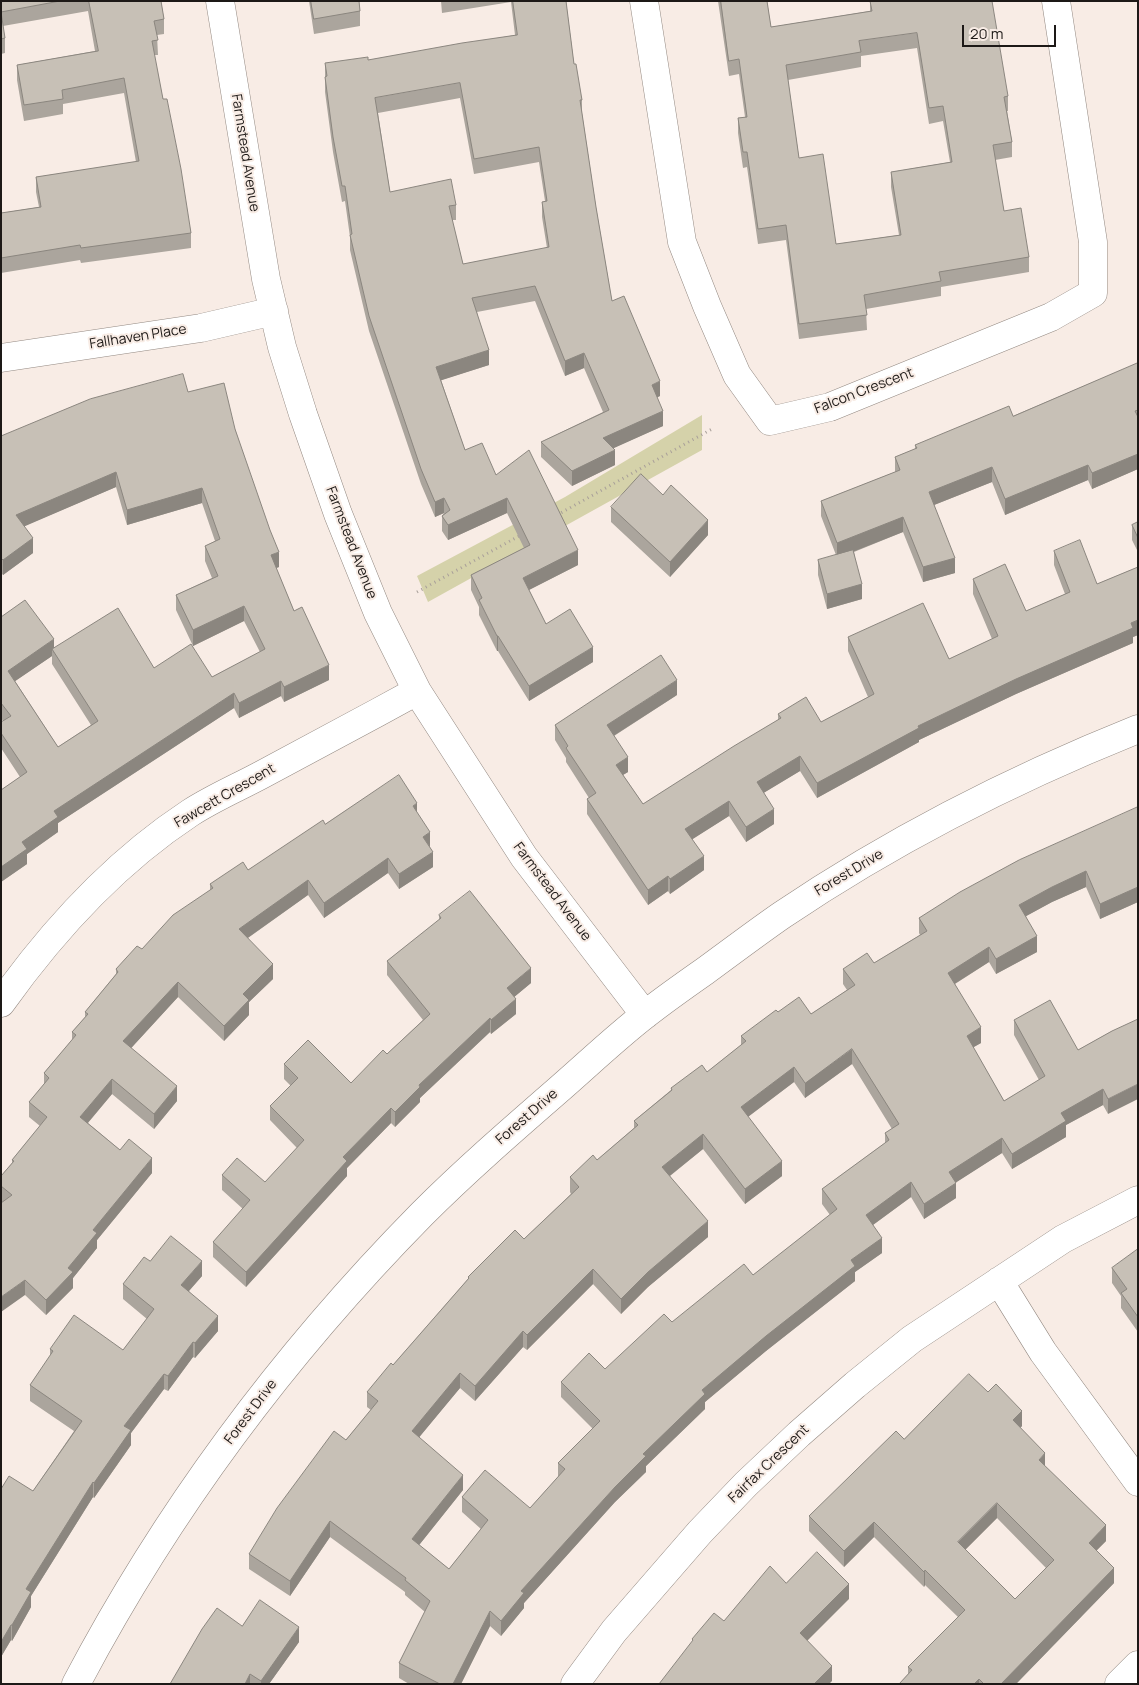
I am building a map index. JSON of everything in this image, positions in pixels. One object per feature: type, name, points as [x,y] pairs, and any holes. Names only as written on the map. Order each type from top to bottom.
[{"type":"street","name":"Farmstead Avenue","points":[[220,1],[266,279],[282,347],[338,514],[378,613],[417,691],[524,857],[645,1015]]},
{"type":"street","name":"Falcon Crescent","points":[[644,1],[682,242],[737,375],[770,421],[830,407],[1051,317],[1093,293],[1093,242],[1056,1]]},
{"type":"street","name":"Fallhaven Place","points":[[1,358],[201,328],[274,311]]},
{"type":"street","name":"Fawcett Crescent","points":[[1,1003],[62,924],[101,885],[144,847],[190,813],[417,691]]},
{"type":"street","name":"Forest Drive","points":[[76,1684],[142,1570],[197,1485],[249,1414],[304,1344],[369,1270],[423,1213],[486,1152],[645,1015],[780,916],[924,829],[1002,789],[1081,752],[1138,729]]},
{"type":"street","name":"Fairfax Crescent","points":[[575,1684],[614,1631],[700,1532],[752,1478],[855,1385],[905,1344],[1063,1239],[1138,1200]]},
{"type":"street","points":[[999,1282],[1043,1352],[1138,1482]]},
{"type":"street","points":[[1119,1684],[1138,1664]]},
{"type":"path","points":[[557,515],[712,429]]},
{"type":"path","points":[[417,592],[522,534]]},
{"type":"shaded area","points":[[702,415],[702,450],[428,602],[417,576],[565,497]]},
{"type":"building","points":[[1,1],[60,1],[1,12]]},
{"type":"building","points":[[89,1],[161,1],[164,19],[154,21],[158,40],[152,41],[163,99],[167,99],[191,233],[81,248],[80,245],[1,258],[1,213],[41,207],[36,177],[139,161],[124,78],[62,90],[63,99],[24,105],[17,65],[98,51]]},
{"type":"building","points":[[311,1],[359,1],[360,11],[314,19]]},
{"type":"building","points":[[513,1],[566,1],[574,64],[576,64],[582,100],[580,100],[612,301],[624,296],[660,381],[652,385],[663,411],[603,438],[615,450],[572,471],[541,442],[609,410],[584,353],[565,361],[535,286],[472,298],[489,350],[436,367],[465,450],[482,443],[496,475],[529,450],[578,550],[523,578],[546,624],[570,609],[593,647],[529,686],[497,636],[479,600],[482,598],[471,575],[530,545],[507,498],[448,525],[442,516],[450,510],[444,498],[435,502],[421,469],[369,316],[350,235],[352,234],[345,186],[342,186],[333,137],[325,77],[327,76],[325,63],[368,57],[368,60],[517,35]],"holes":[[[460,83],[474,159],[539,147],[547,201],[542,202],[549,247],[463,264],[449,206],[456,205],[451,179],[390,192],[375,98]]]},
{"type":"building","points":[[721,1],[767,1],[771,27],[872,11],[870,1],[992,1],[1008,96],[1004,97],[1012,142],[993,145],[1004,211],[1021,208],[1029,257],[939,272],[941,281],[864,295],[867,315],[799,324],[786,225],[758,229],[747,152],[743,152],[738,118],[747,117],[739,59],[729,61]],"holes":[[[917,33],[929,108],[943,106],[952,162],[891,172],[901,235],[836,244],[823,154],[799,158],[786,65],[861,52],[859,41]]]},
{"type":"building","points":[[1,12],[5,38],[1,39]]},
{"type":"building","points":[[1138,363],[1138,410],[1135,411],[1138,417],[1138,454],[1092,473],[1088,465],[1005,499],[992,467],[929,492],[955,558],[923,567],[903,517],[837,543],[821,501],[900,470],[895,457],[917,448],[915,445],[1009,406],[1013,416]]},
{"type":"building","points":[[183,374],[188,392],[224,383],[235,429],[279,552],[271,555],[294,611],[302,607],[329,665],[284,687],[281,681],[239,703],[234,693],[54,811],[58,817],[22,842],[27,849],[1,867],[1,790],[27,772],[1,733],[1,722],[11,716],[1,703],[1,617],[25,600],[54,639],[8,671],[58,747],[98,721],[52,649],[118,608],[154,668],[191,644],[212,677],[265,649],[244,606],[193,630],[176,595],[218,576],[205,546],[220,539],[202,488],[127,510],[116,472],[16,515],[33,538],[3,560],[1,558],[1,436],[90,399]]},
{"type":"building","points":[[641,474],[663,495],[671,485],[708,520],[670,562],[611,507]]},
{"type":"building","points":[[1138,522],[1138,538],[1132,525]]},
{"type":"building","points":[[1080,540],[1097,584],[1138,567],[1138,620],[1131,623],[1133,628],[1016,679],[918,726],[919,728],[817,783],[800,756],[757,782],[774,809],[746,827],[729,801],[685,829],[704,856],[670,879],[668,876],[648,890],[587,799],[596,793],[566,748],[568,746],[555,725],[661,655],[677,680],[607,725],[628,757],[616,765],[643,804],[781,718],[778,714],[806,697],[821,722],[874,694],[848,637],[923,603],[949,659],[998,636],[973,579],[1005,564],[1026,611],[1070,592],[1054,551]]},
{"type":"building","points":[[853,550],[862,584],[827,594],[818,560]]},
{"type":"building","points":[[399,775],[417,803],[413,806],[430,832],[423,837],[433,852],[399,874],[388,858],[324,903],[308,880],[239,929],[273,964],[243,994],[249,1000],[224,1026],[178,982],[123,1041],[177,1086],[154,1114],[112,1079],[80,1117],[120,1150],[129,1139],[152,1158],[93,1230],[97,1233],[68,1268],[73,1272],[46,1300],[25,1280],[1,1297],[1,1203],[12,1195],[1,1186],[1,1176],[47,1117],[29,1102],[49,1078],[44,1073],[76,1035],[72,1032],[88,1014],[85,1012],[118,972],[116,969],[137,946],[142,949],[173,915],[213,888],[210,884],[243,862],[248,870],[323,820],[325,824]]},
{"type":"building","points":[[1138,807],[1138,887],[1100,904],[1086,871],[1019,905],[1037,936],[996,959],[989,947],[948,973],[981,1027],[967,1036],[1004,1101],[1045,1076],[1014,1020],[1050,1000],[1078,1050],[1138,1019],[1138,1084],[1108,1099],[1103,1089],[1061,1113],[1066,1121],[1012,1154],[1002,1138],[949,1172],[956,1183],[924,1204],[911,1182],[866,1215],[882,1238],[851,1260],[855,1266],[766,1336],[702,1390],[705,1394],[643,1454],[646,1456],[615,1487],[521,1591],[524,1593],[501,1621],[490,1611],[453,1684],[440,1684],[399,1663],[430,1601],[405,1580],[406,1578],[330,1521],[290,1581],[249,1554],[277,1508],[334,1431],[346,1440],[378,1401],[367,1392],[391,1363],[393,1365],[468,1277],[515,1230],[524,1239],[579,1187],[570,1177],[593,1155],[597,1160],[638,1125],[634,1121],[672,1090],[671,1088],[702,1065],[707,1072],[746,1041],[741,1036],[776,1010],[778,1012],[799,997],[811,1014],[855,985],[843,969],[867,953],[874,963],[927,931],[919,918],[960,892],[1019,860]],"holes":[[[852,1049],[899,1124],[885,1133],[889,1140],[822,1189],[837,1209],[753,1275],[744,1264],[672,1322],[664,1314],[605,1369],[589,1353],[561,1382],[600,1421],[558,1463],[565,1469],[530,1508],[485,1470],[462,1497],[488,1520],[449,1569],[412,1539],[463,1475],[412,1431],[460,1373],[475,1386],[523,1331],[527,1335],[593,1269],[621,1299],[648,1272],[708,1221],[662,1167],[703,1134],[745,1189],[782,1161],[741,1107],[794,1067],[805,1083]]]},
{"type":"building","points":[[470,891],[531,968],[507,988],[516,999],[491,1020],[490,1018],[419,1085],[420,1087],[395,1112],[391,1108],[343,1157],[347,1161],[246,1272],[213,1242],[250,1200],[222,1175],[237,1158],[265,1182],[304,1140],[270,1106],[298,1078],[284,1064],[308,1040],[351,1083],[383,1050],[387,1054],[430,1014],[387,961],[441,918],[439,915]]},
{"type":"building","points":[[171,1236],[202,1261],[181,1285],[218,1316],[195,1343],[193,1342],[168,1376],[164,1374],[124,1426],[131,1430],[93,1482],[26,1589],[31,1592],[1,1642],[1,1489],[9,1476],[33,1491],[82,1421],[30,1385],[53,1351],[50,1349],[74,1315],[123,1350],[154,1309],[123,1284],[144,1257],[150,1261]]},
{"type":"building","points":[[1138,1249],[1138,1317],[1121,1293],[1127,1289],[1112,1268]]},
{"type":"building","points":[[969,1374],[988,1392],[996,1384],[1022,1411],[1013,1420],[1045,1453],[1039,1460],[1106,1525],[1089,1543],[1114,1568],[1001,1684],[984,1684],[979,1679],[974,1684],[899,1684],[912,1670],[908,1667],[965,1610],[874,1522],[844,1551],[809,1516],[896,1431],[904,1439]],"holes":[[[997,1503],[1054,1560],[1015,1599],[958,1542]]]},
{"type":"building","points":[[817,1552],[849,1584],[800,1633],[832,1666],[814,1684],[659,1684],[714,1613],[724,1621],[770,1566],[786,1583]]},
{"type":"building","points":[[260,1600],[299,1627],[261,1681],[250,1674],[245,1684],[170,1684],[202,1629],[217,1608],[242,1626]]}]
